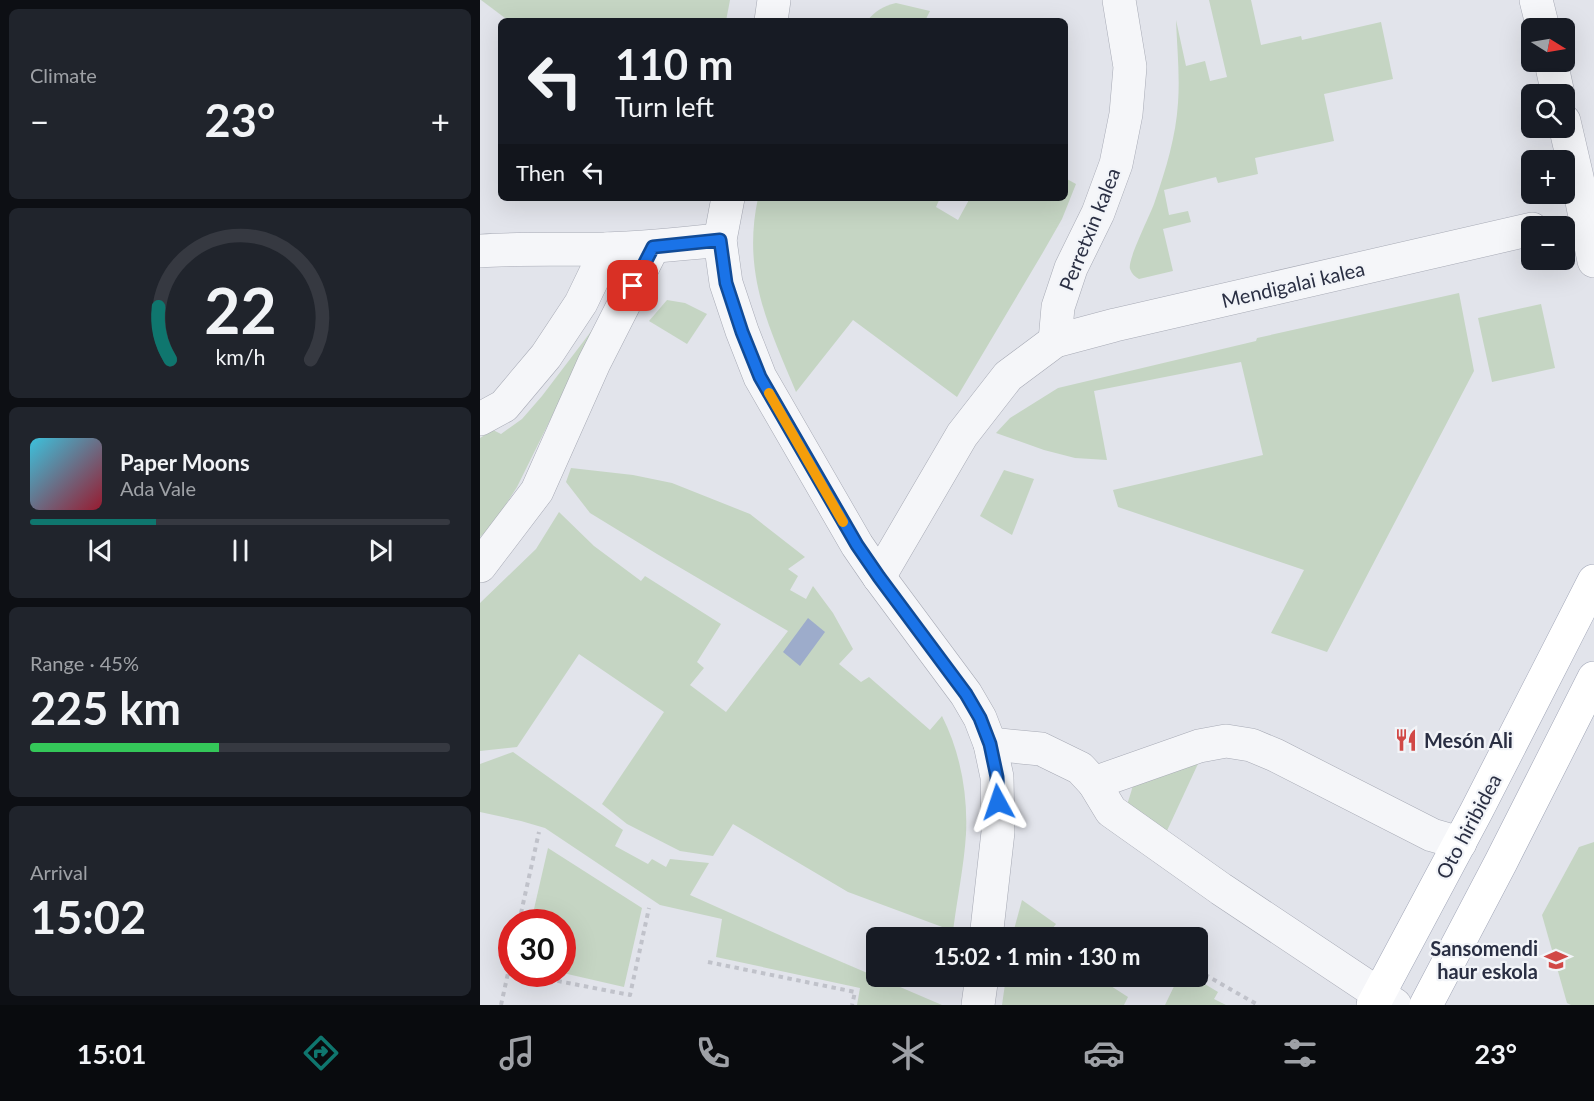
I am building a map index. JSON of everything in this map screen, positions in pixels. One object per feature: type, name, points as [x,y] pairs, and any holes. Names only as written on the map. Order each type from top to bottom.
[{"type":"main road","name":"Oto hiribidea","points":[[1382,1002],[1460,843],[1594,581]]},
{"type":"main road","points":[[1426,1005],[1594,678]]},
{"type":"street","points":[[771,18],[774,0]]},
{"type":"street","name":"Perretxin kalea","points":[[1055,341],[1058,307],[1071,268],[1098,213],[1116,164],[1126,114],[1130,67],[1119,0]]},
{"type":"street","points":[[1536,0],[1540,18]]},
{"type":"street","points":[[1569,138],[1590,217],[1594,261]]},
{"type":"street","points":[[727,201],[720,240],[726,283],[760,377],[836,510],[879,577],[966,694],[980,718],[990,744],[997,777],[998,832],[987,927]]},
{"type":"street","points":[[1575,220],[1590,217]]},
{"type":"street","name":"Mendigalai kalea","points":[[1055,341],[1115,325],[1521,232]]},
{"type":"street","points":[[480,251],[653,247],[720,240]]},
{"type":"street","points":[[480,566],[537,491],[594,363],[653,247]]},
{"type":"street","points":[[480,419],[504,406],[546,356],[581,303],[608,249]]},
{"type":"street","points":[[879,577],[962,435],[1008,376],[1055,341]]},
{"type":"street","points":[[1094,783],[1199,746],[1226,741],[1251,745],[1432,835],[1460,843]]},
{"type":"street","points":[[990,744],[1041,749],[1080,768],[1094,783],[1111,810],[1382,1002]]},
{"type":"street","points":[[978,1005],[980,987]]},
{"type":"path","points":[[522,909],[539,831]]},
{"type":"path","points":[[576,984],[630,995],[649,908]]},
{"type":"path","points":[[708,962],[855,992],[852,1005]]},
{"type":"path","points":[[1208,976],[1257,1005]]},
{"type":"path","points":[[501,1005],[506,987]]},
{"type":"green space","points":[[481,0],[730,0],[727,18],[505,18]]},
{"type":"green space","points":[[1209,0],[1251,0],[1261,45],[1301,36],[1302,40],[1381,22],[1393,79],[1324,94],[1334,141],[1255,158],[1258,174],[1218,183],[1216,177],[1164,190],[1169,215],[1188,211],[1191,222],[1163,229],[1173,271],[1139,279],[1130,269],[1130,264],[1163,177],[1177,115],[1179,82],[1176,20],[1186,66],[1205,61],[1210,81],[1227,77]]},
{"type":"green space","points":[[896,3],[930,11],[926,18],[870,18],[887,6]]},
{"type":"green space","points":[[1068,180],[1076,184],[1062,219],[957,397],[853,320],[796,392],[760,298],[753,251],[758,201],[939,201],[936,207],[958,220],[968,201],[1068,201]]},
{"type":"green space","points":[[1459,293],[1474,371],[1327,652],[1271,633],[1304,570],[1118,507],[1113,490],[1263,455],[1241,362],[1094,391],[1107,460],[1075,458],[996,433],[1010,418],[1058,388],[1256,341],[1257,338]]},
{"type":"green space","points":[[667,300],[685,303],[707,314],[687,344],[649,321]]},
{"type":"green space","points":[[1541,304],[1555,368],[1492,382],[1478,318]]},
{"type":"green space","points":[[599,321],[517,487],[492,526],[480,537],[480,438],[493,430],[501,434],[522,419]]},
{"type":"green space","points":[[571,468],[633,475],[672,483],[750,514],[805,557],[788,569],[798,576],[790,590],[806,599],[813,586],[833,613],[853,649],[839,664],[861,682],[869,677],[930,730],[942,716],[948,729],[962,773],[966,804],[965,846],[954,927],[942,927],[848,892],[733,824],[713,856],[680,851],[627,824],[602,804],[664,712],[579,654],[517,747],[480,751],[480,603],[536,549],[559,512],[594,546],[641,581],[645,576],[721,624],[697,662],[704,668],[690,685],[726,712],[788,631],[590,513],[566,482]]},
{"type":"green space","points":[[1004,470],[1034,479],[1012,535],[980,516]]},
{"type":"green space","points":[[513,752],[623,830],[615,846],[648,864],[652,859],[666,867],[670,859],[709,863],[690,895],[866,972],[866,987],[900,987],[942,1005],[857,1005],[860,988],[716,957],[722,919],[660,905],[545,828],[480,812],[480,764]]},
{"type":"green space","points":[[1203,753],[1165,835],[1127,805],[1136,776]]},
{"type":"green space","name":"Sansomendi haur eskola","points":[[1594,842],[1594,1005],[1571,1005],[1567,1003],[1542,915],[1579,847]]},
{"type":"green space","points":[[548,848],[642,908],[624,987],[576,976],[576,909],[534,909]]},
{"type":"green space","points":[[1022,900],[1056,924],[1054,927],[1015,927]]},
{"type":"green space","points":[[1208,986],[1218,992],[1214,999],[1226,1005],[1165,1005],[1174,987]]},
{"type":"green space","points":[[1005,987],[1112,987],[1128,997],[1124,1005],[1002,1005]]},
{"type":"water","points":[[808,618],[825,632],[800,666],[783,652]]},
{"type":"slow traffic","points":[[769,393],[843,522]]},
{"type":"place","name":"Mesón Ali","points":[[1406,740]]},
{"type":"place","name":"Sansomendi haur eskola","points":[[1556,960]]},
{"type":"route","points":[[633,286],[653,247],[720,240],[726,283],[760,377],[857,545],[966,694],[980,718],[990,744],[997,777],[998,802]]}]
